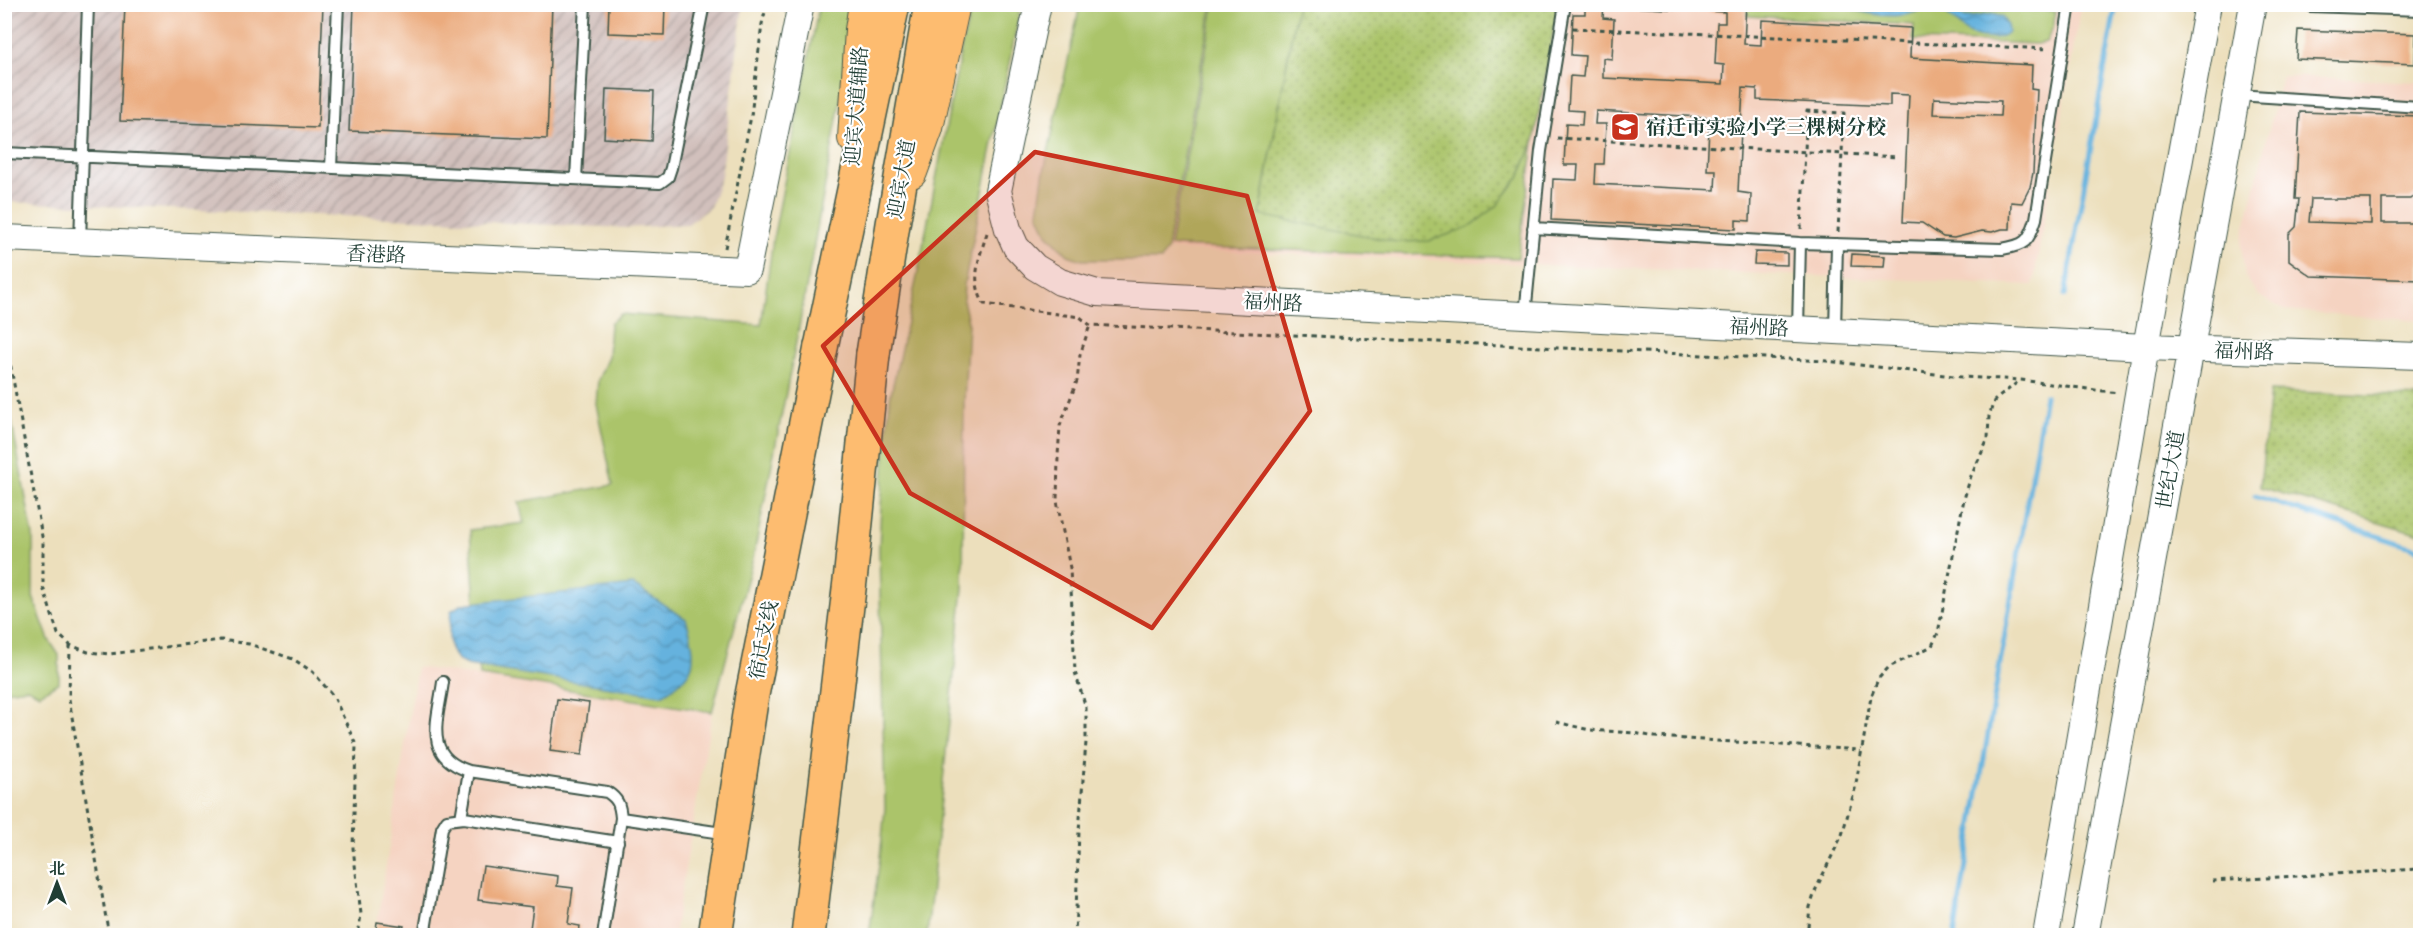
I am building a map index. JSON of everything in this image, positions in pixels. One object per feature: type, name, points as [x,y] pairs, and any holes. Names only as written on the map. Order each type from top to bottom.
[{"type":"highway","points":[[849,208],[879,4]]},
{"type":"highway","points":[[849,208],[892,4]]},
{"type":"highway","name":"迎宾大道","points":[[808,936],[851,572],[873,354],[893,224],[937,7]]},
{"type":"highway","name":"宿迁支线","points":[[715,936],[752,695],[849,208]]},
{"type":"main road","name":"迎宾大道辅路","points":[[849,208],[861,30],[865,4]]},
{"type":"street","name":"香港路","points":[[4,238],[747,270],[801,4]]},
{"type":"street","name":"福州路","points":[[1038,4],[998,192],[1016,247],[1035,267],[1060,282],[1097,293],[2146,347],[2421,356]]},
{"type":"street","points":[[2046,936],[2146,347],[2208,4]]},
{"type":"street","name":"世纪大道","points":[[2085,936],[2193,349],[2253,4]]},
{"type":"lane","points":[[80,241],[88,4]]},
{"type":"lane","points":[[331,168],[338,4]]},
{"type":"lane","points":[[576,179],[585,4]]},
{"type":"lane","points":[[4,153],[660,183],[668,177],[704,4]]},
{"type":"lane","points":[[1525,315],[1543,137],[1565,4]]},
{"type":"lane","points":[[1533,228],[1800,243],[2002,249],[2019,247],[2027,241],[2036,219],[2070,4]]},
{"type":"lane","points":[[2310,6],[2421,10]]},
{"type":"lane","points":[[2238,95],[2421,107]]},
{"type":"lane","points":[[1798,329],[1800,243]]},
{"type":"lane","points":[[1835,331],[1837,244]]},
{"type":"lane","points":[[443,682],[435,739],[441,754],[448,761],[469,771],[607,792],[615,797],[620,806],[621,818],[603,936]]},
{"type":"lane","points":[[461,818],[469,771]]},
{"type":"lane","points":[[424,936],[442,828],[447,820],[461,818],[618,842]]},
{"type":"lane","points":[[621,818],[730,835]]},
{"type":"path","points":[[722,269],[751,116],[762,24],[767,4]]},
{"type":"path","points":[[1560,27],[2063,50]]},
{"type":"path","points":[[1800,243],[1807,111],[1844,113],[1837,244]]},
{"type":"path","points":[[1543,137],[1898,157]]},
{"type":"path","points":[[987,232],[975,273],[977,292],[984,304],[1080,317],[1090,325],[1827,361],[1961,377],[2021,380],[2138,395]]},
{"type":"path","points":[[1075,936],[1078,831],[1086,742],[1086,708],[1075,672],[1070,568],[1057,501],[1060,426],[1077,381],[1080,355],[1090,325]]},
{"type":"path","points":[[4,330],[43,542],[43,587],[58,634],[70,645],[88,652],[110,654],[221,639],[249,644],[292,659],[313,672],[334,697],[356,745],[353,837],[360,914],[358,936]]},
{"type":"path","points":[[1807,936],[1810,906],[1842,835],[1855,789],[1871,697],[1878,679],[1889,667],[1932,646],[1938,633],[1964,498],[1971,476],[1988,439],[1989,416],[1994,401],[2021,380]]},
{"type":"path","points":[[70,645],[69,699],[109,936]]},
{"type":"path","points":[[1556,722],[1590,730],[1655,737],[1861,750]]},
{"type":"path","points":[[2212,881],[2421,868]]},
{"type":"highlighted area","points":[[1035,152],[1247,196],[1310,411],[1152,628],[910,493],[823,346]]},
{"type":"shaded area","points":[[5,5],[743,5],[721,177],[710,207],[688,224],[626,228],[5,202]]},
{"type":"shaded area","name":"宿迁市实验小学三棵树分校","points":[[1212,5],[2081,5],[2033,285],[1167,249]]},
{"type":"shaded area","points":[[2282,76],[2420,82],[2420,321],[2284,310],[2258,295],[2245,277],[2241,244]]},
{"type":"shaded area","points":[[417,667],[712,712],[674,935],[375,936]]},
{"type":"green space","points":[[973,4],[1021,5],[964,285],[963,300],[968,322],[964,403],[963,588],[927,935],[869,935],[885,808],[879,549],[890,398],[917,277],[962,45]]},
{"type":"green space","points":[[1748,4],[1962,4],[1963,7],[2055,11],[2054,25],[2046,42],[2037,44],[1913,40],[1914,25],[1748,16]]},
{"type":"green space","points":[[819,5],[858,5],[799,327],[754,554],[712,712],[480,676],[470,530],[524,523],[519,502],[613,485],[596,404],[598,380],[608,357],[610,323],[621,314],[761,325],[773,239]]},
{"type":"green space","points":[[1080,5],[1212,5],[1167,249],[1161,260],[1082,260],[1068,255],[1047,234],[1038,213],[1043,176]]},
{"type":"green space","points":[[1214,5],[1297,5],[1260,215],[1519,177],[1534,142],[1518,258],[1170,246]]},
{"type":"green space","points":[[1297,5],[1558,5],[1534,142],[1519,177],[1497,206],[1468,228],[1429,241],[1397,242],[1260,215]]},
{"type":"green space","points":[[4,381],[33,536],[33,597],[49,640],[59,655],[59,682],[40,694],[27,688],[5,691]]},
{"type":"green space","points":[[2270,391],[2420,397],[2420,534],[2260,487]]},
{"type":"water","points":[[1841,5],[1929,5],[1952,11],[1964,18],[1992,14],[2002,17],[2008,32],[1992,38],[1975,36],[1965,31],[1944,12],[1935,10],[1889,16],[1863,12]]},
{"type":"water","points":[[633,585],[686,619],[689,630],[693,651],[690,670],[682,681],[662,695],[467,665],[460,661],[451,650],[449,635],[451,611],[462,604]]},
{"type":"building","points":[[125,4],[323,4],[318,128],[120,121]]},
{"type":"building","points":[[354,4],[552,4],[547,139],[349,131]]},
{"type":"building","points":[[609,4],[665,4],[664,35],[608,33]]},
{"type":"building","points":[[1585,4],[1604,4],[1603,18],[1614,19],[1612,59],[1603,58],[1603,78],[1723,84],[1724,65],[1715,64],[1717,23],[1725,23],[1725,12],[1610,6],[1610,4],[1746,4],[1744,44],[1761,45],[1762,20],[1911,28],[1910,58],[2032,65],[2031,89],[2037,90],[2033,173],[2030,187],[2022,203],[2011,202],[2010,229],[1982,231],[1954,238],[1943,237],[1922,223],[1903,222],[1909,95],[1890,94],[1890,106],[1757,100],[1757,89],[1743,88],[1738,192],[1751,194],[1750,221],[1736,220],[1736,229],[1551,220],[1553,179],[1577,180],[1578,165],[1564,165],[1566,124],[1582,125],[1583,111],[1568,110],[1570,76],[1583,77],[1585,56],[1571,55],[1573,14],[1585,14]],"holes":[[[1934,98],[2001,101],[2000,116],[1933,114]],[[1596,111],[1718,118],[1717,129],[1709,128],[1707,170],[1716,170],[1715,190],[1595,184],[1596,164],[1604,164],[1606,124],[1595,124]]]},
{"type":"building","points":[[2298,30],[2416,34],[2415,64],[2296,59]]},
{"type":"building","points":[[606,89],[654,91],[652,141],[604,138]]},
{"type":"building","points":[[2300,112],[2420,116],[2420,191],[2410,199],[2382,199],[2382,223],[2420,223],[2420,280],[2311,276],[2289,260],[2289,234],[2296,227],[2299,199],[2295,199]],"holes":[[[2311,199],[2371,199],[2371,224],[2309,222]]]},
{"type":"building","points":[[1755,252],[1787,253],[1787,265],[1754,264]]},
{"type":"building","points":[[1852,254],[1885,256],[1884,267],[1851,266]]},
{"type":"building","points":[[557,699],[589,703],[582,755],[550,751]]},
{"type":"building","points":[[483,866],[558,876],[557,886],[573,888],[568,924],[580,926],[578,936],[529,936],[533,907],[478,900]]},
{"type":"building","points":[[377,922],[404,926],[402,936],[375,936]]},
{"type":"waterway","points":[[2065,295],[2116,4]]},
{"type":"waterway","points":[[1954,936],[2045,396]]},
{"type":"waterway","points":[[2255,496],[2420,550]]},
{"type":"place","name":"宿迁市实验小学三棵树分校","points":[[1625,127]]}]
